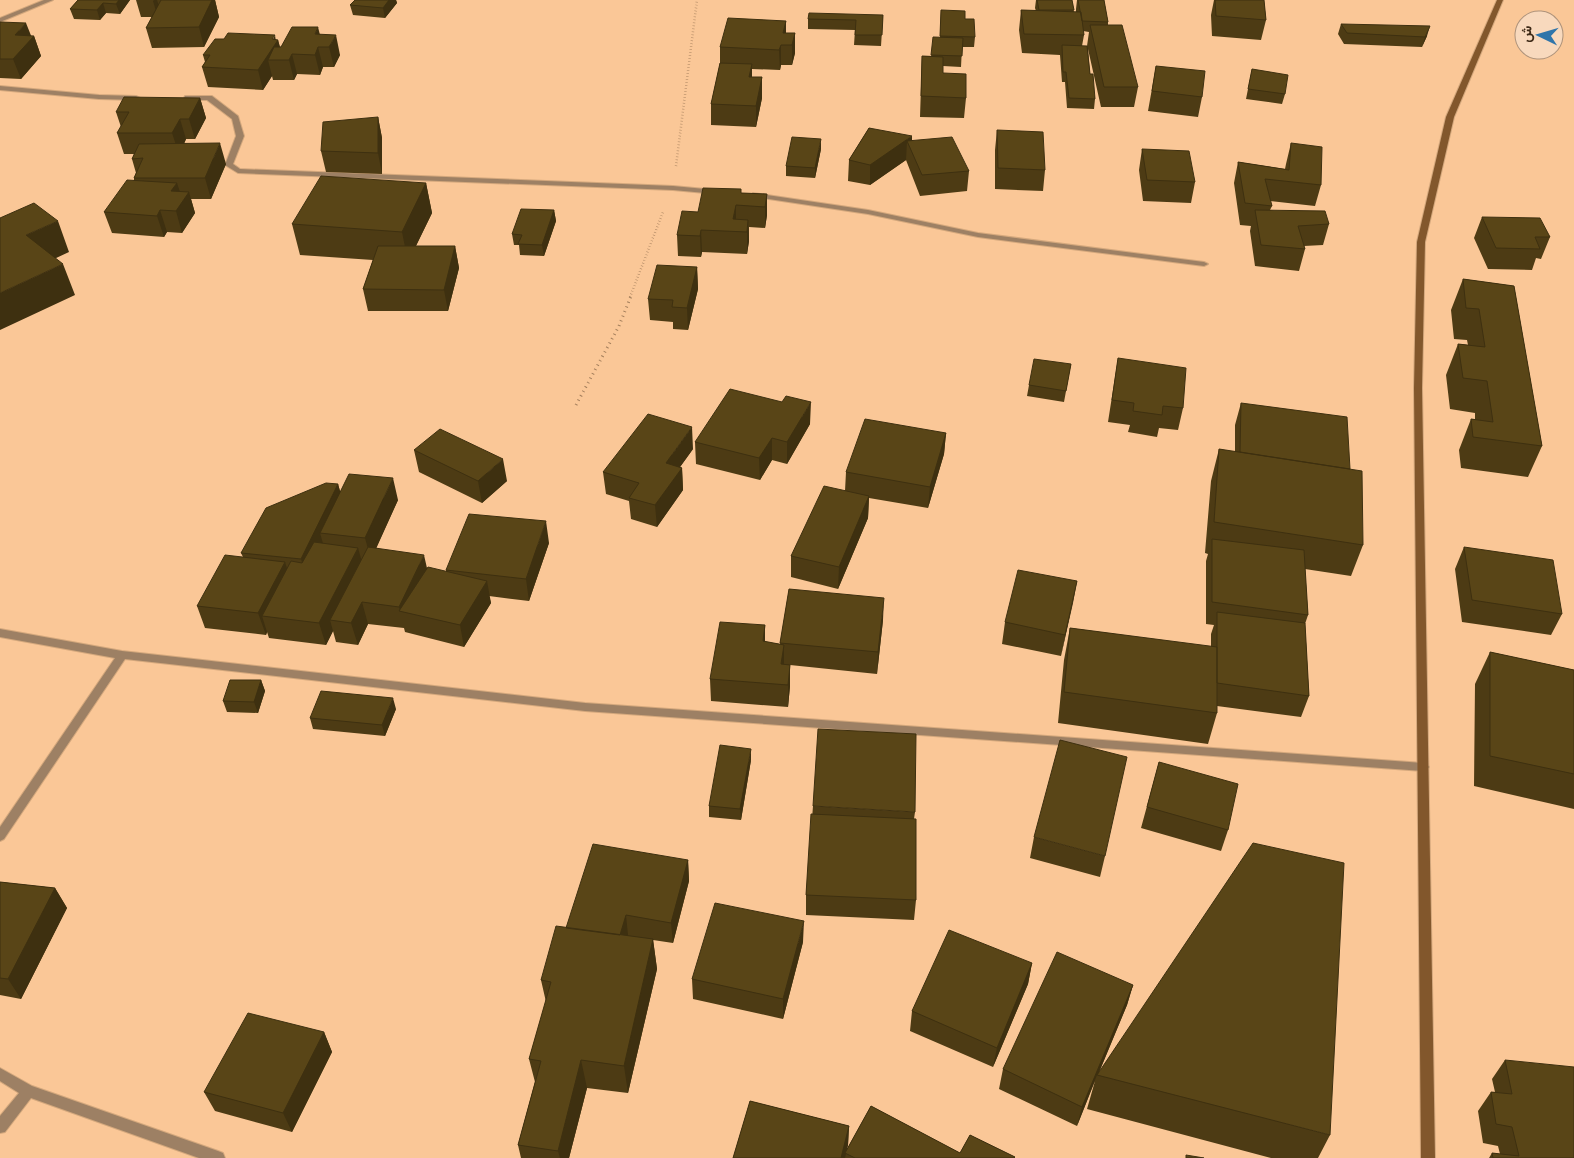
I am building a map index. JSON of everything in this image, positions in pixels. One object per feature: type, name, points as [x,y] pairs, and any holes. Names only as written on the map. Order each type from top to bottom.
[{"type":"main road","points":[[1428,1158],[1418,388],[1421,242],[1450,117],[1500,0]]},
{"type":"street","points":[[0,20],[50,0]]},
{"type":"street","points":[[0,88],[99,97],[145,98]]},
{"type":"street","points":[[181,98],[209,98],[235,118],[240,136],[229,165],[238,171],[673,188],[730,193]]},
{"type":"street","points":[[748,195],[868,212],[978,235],[1204,264]]},
{"type":"street","points":[[0,633],[122,655],[585,707],[1423,767]]},
{"type":"street","points":[[0,836],[122,655]]},
{"type":"street","points":[[0,1074],[28,1091],[218,1158]]},
{"type":"street","points":[[0,1127],[28,1091]]},
{"type":"building","points":[[78,0],[119,0],[116,4],[103,3],[97,10],[70,9]]},
{"type":"building","points":[[161,0],[212,0],[199,27],[146,28]]},
{"type":"building","points":[[355,0],[389,0],[383,8],[350,5]]},
{"type":"building","points":[[1037,0],[1072,0],[1074,10],[1039,10]]},
{"type":"building","points":[[1078,0],[1104,0],[1108,22],[1082,21]]},
{"type":"building","points":[[1215,0],[1264,0],[1266,20],[1216,16]]},
{"type":"building","points":[[941,10],[965,11],[965,19],[974,19],[975,37],[940,36]]},
{"type":"building","points":[[1021,10],[1081,12],[1084,35],[1024,34]]},
{"type":"building","points":[[809,13],[883,15],[882,35],[855,35],[856,20],[808,19]]},
{"type":"building","points":[[728,18],[786,21],[783,33],[795,33],[792,45],[781,45],[779,50],[720,47]]},
{"type":"building","points":[[0,22],[26,23],[15,35],[34,36],[13,59],[0,59]]},
{"type":"building","points":[[1341,24],[1430,26],[1425,37],[1347,33]]},
{"type":"building","points":[[1090,25],[1122,25],[1138,87],[1104,87]]},
{"type":"building","points":[[292,27],[318,27],[315,34],[336,35],[329,47],[318,47],[315,55],[292,54],[289,60],[268,60],[274,47],[281,47]]},
{"type":"building","points":[[228,33],[275,35],[272,39],[278,40],[258,70],[202,67],[210,55],[203,55],[215,39],[224,39]]},
{"type":"building","points":[[933,37],[963,38],[962,56],[931,55]]},
{"type":"building","points":[[1062,45],[1087,46],[1090,74],[1093,74],[1095,99],[1069,98],[1066,72],[1063,72]]},
{"type":"building","points":[[922,56],[943,57],[943,73],[966,74],[966,98],[921,96]]},
{"type":"building","points":[[720,63],[752,64],[749,77],[762,77],[756,106],[711,104]]},
{"type":"building","points":[[1156,66],[1205,71],[1202,97],[1152,91]]},
{"type":"building","points":[[1252,69],[1288,75],[1285,94],[1248,89]]},
{"type":"building","points":[[124,97],[200,98],[189,119],[180,119],[172,133],[117,133],[129,112],[116,112]]},
{"type":"building","points":[[378,117],[378,153],[321,151],[323,122]]},
{"type":"building","points":[[869,128],[912,136],[870,165],[849,160]]},
{"type":"building","points":[[997,130],[1043,132],[1045,170],[998,168]]},
{"type":"building","points":[[792,137],[821,139],[815,168],[786,166]]},
{"type":"building","points":[[952,137],[969,171],[922,175],[907,141]]},
{"type":"building","points":[[220,143],[205,178],[134,178],[143,158],[132,159],[139,144]]},
{"type":"building","points":[[1291,143],[1322,147],[1321,185],[1265,179],[1272,206],[1245,203],[1238,162],[1289,170]]},
{"type":"building","points":[[1142,149],[1189,151],[1195,182],[1147,180]]},
{"type":"building","points":[[321,176],[426,183],[402,232],[292,224]]},
{"type":"building","points":[[127,180],[177,183],[171,191],[189,192],[176,211],[160,210],[157,216],[104,212]]},
{"type":"building","points":[[703,188],[741,189],[741,193],[767,194],[765,207],[736,205],[733,219],[748,220],[747,232],[701,230],[700,236],[677,235],[682,211],[698,212]]},
{"type":"building","points":[[34,203],[58,221],[26,235],[63,264],[0,293],[0,218]]},
{"type":"building","points":[[521,209],[554,210],[542,245],[518,244],[522,235],[512,234]]},
{"type":"building","points":[[1255,210],[1325,211],[1329,224],[1298,226],[1305,249],[1261,245]]},
{"type":"building","points":[[1482,217],[1540,218],[1550,237],[1535,237],[1540,249],[1496,248]]},
{"type":"building","points":[[378,246],[455,246],[444,290],[363,289]]},
{"type":"building","points":[[657,265],[697,267],[687,308],[672,307],[673,300],[648,299]]},
{"type":"building","points":[[1463,279],[1514,286],[1542,446],[1473,437],[1471,419],[1493,422],[1487,381],[1463,378],[1458,344],[1485,347],[1479,309],[1466,308]]},
{"type":"building","points":[[1118,358],[1186,368],[1183,408],[1163,406],[1162,415],[1133,411],[1134,403],[1112,400]]},
{"type":"building","points":[[1034,359],[1071,364],[1066,391],[1029,385]]},
{"type":"building","points":[[730,389],[782,402],[786,396],[811,402],[787,442],[772,438],[759,458],[695,442]]},
{"type":"building","points":[[1241,403],[1347,417],[1350,469],[1240,452]]},
{"type":"building","points":[[648,414],[692,427],[666,463],[682,468],[655,505],[629,498],[639,483],[603,472]]},
{"type":"building","points":[[865,419],[946,433],[930,487],[846,472]]},
{"type":"building","points":[[440,429],[503,459],[478,481],[414,450]]},
{"type":"building","points":[[1219,449],[1362,471],[1363,545],[1214,522]]},
{"type":"building","points":[[349,474],[393,478],[365,538],[320,533]]},
{"type":"building","points":[[326,483],[338,484],[301,559],[241,553],[266,508]]},
{"type":"building","points":[[824,486],[869,496],[839,567],[791,556]]},
{"type":"building","points":[[469,514],[546,521],[526,579],[446,570]]},
{"type":"building","points":[[1212,539],[1304,550],[1308,615],[1212,602]]},
{"type":"building","points":[[314,542],[358,548],[319,623],[262,616],[291,561],[302,563]]},
{"type":"building","points":[[368,547],[424,555],[399,607],[362,602],[351,623],[330,620]]},
{"type":"building","points":[[1464,547],[1553,560],[1562,614],[1472,600]]},
{"type":"building","points":[[225,555],[285,562],[258,613],[197,606]]},
{"type":"building","points":[[428,567],[487,581],[460,625],[399,611]]},
{"type":"building","points":[[1018,570],[1077,581],[1065,635],[1005,622]]},
{"type":"building","points":[[789,589],[884,598],[878,652],[780,643]]},
{"type":"building","points":[[1217,612],[1305,623],[1309,696],[1217,683]]},
{"type":"building","points":[[720,622],[765,625],[763,641],[784,645],[781,664],[790,665],[788,685],[710,679]]},
{"type":"building","points":[[1070,628],[1217,647],[1217,713],[1064,692]]},
{"type":"building","points":[[1490,652],[1574,670],[1574,774],[1490,756]]},
{"type":"building","points":[[230,680],[261,680],[254,702],[223,701]]},
{"type":"building","points":[[321,691],[393,698],[382,725],[310,718]]},
{"type":"building","points":[[818,729],[916,734],[915,812],[813,806]]},
{"type":"building","points":[[1060,740],[1127,757],[1105,856],[1034,837]]},
{"type":"building","points":[[720,745],[751,749],[740,809],[709,806]]},
{"type":"building","points":[[1159,762],[1238,784],[1228,830],[1147,807]]},
{"type":"building","points":[[811,814],[916,819],[916,900],[806,895]]},
{"type":"building","points":[[1253,843],[1344,863],[1330,1135],[1097,1075]]},
{"type":"building","points":[[593,844],[688,860],[671,923],[626,915],[620,935],[566,928]]},
{"type":"building","points":[[0,882],[55,888],[8,979],[0,978]]},
{"type":"building","points":[[715,903],[804,921],[783,999],[692,979]]},
{"type":"building","points":[[556,926],[653,939],[624,1066],[581,1060],[558,1151],[518,1145],[541,1061],[529,1059],[551,982],[541,980]]},
{"type":"building","points":[[949,930],[1032,963],[997,1048],[912,1011]]},
{"type":"building","points":[[1057,952],[1133,985],[1082,1107],[1003,1069]]},
{"type":"building","points":[[248,1013],[324,1032],[283,1113],[204,1092]]},
{"type":"building","points":[[1505,1060],[1574,1067],[1574,1158],[1493,1158],[1492,1153],[1519,1156],[1512,1127],[1496,1124],[1491,1092],[1512,1094]]},
{"type":"building","points":[[750,1101],[849,1126],[841,1158],[733,1158]]},
{"type":"building","points":[[871,1106],[960,1153],[970,1135],[1015,1157],[855,1158],[845,1153]]},
{"type":"building","points":[[1186,1155],[1204,1158],[1186,1158]]}]
